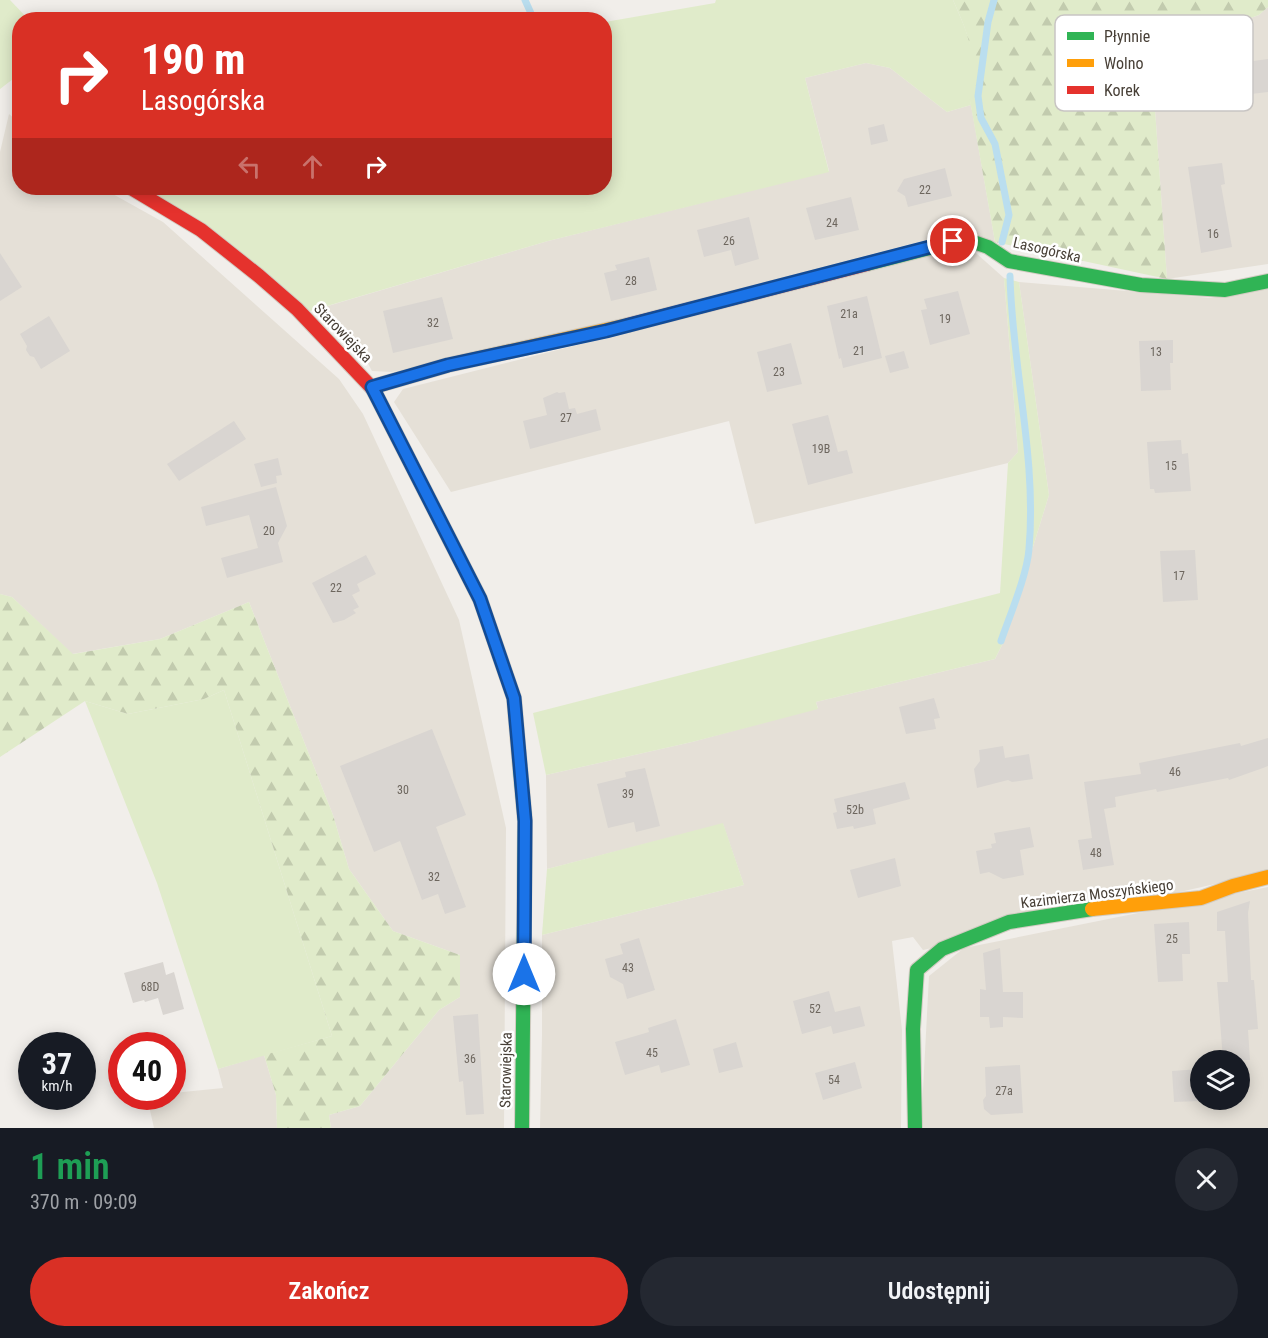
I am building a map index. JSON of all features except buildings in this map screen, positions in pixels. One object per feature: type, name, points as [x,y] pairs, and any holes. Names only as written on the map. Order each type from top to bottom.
[{"type":"street","name":"Starowiejska","points":[[142,195],[201,230],[259,276],[297,309],[372,387],[480,599],[514,698],[525,821],[522,1128]]},
{"type":"street","name":"Lasogórska","points":[[372,387],[448,365],[606,331],[965,239],[988,247],[1009,261],[1141,285],[1225,290],[1268,281]]},
{"type":"street","name":"Kazimierza Moszyńskiego","points":[[915,1128],[913,1003],[918,970],[942,949],[1009,922],[1059,913],[1201,898],[1233,886],[1268,877]]},
{"type":"shaded area","points":[[1268,7],[1268,264],[1167,279],[1155,111],[1253,111],[1253,17]]},
{"type":"shaded area","points":[[866,63],[890,68],[947,112],[971,105],[995,242],[392,372],[372,371],[364,356],[321,308],[548,241],[829,171],[805,78]]},
{"type":"shaded area","points":[[9,114],[12,117],[12,195],[115,195],[163,222],[339,379],[363,414],[459,620],[506,828],[504,1128],[331,1128],[329,1115],[360,1106],[439,1010],[460,997],[460,955],[393,931],[349,869],[333,815],[249,602],[160,639],[72,654],[12,597],[0,594],[0,152]]},
{"type":"shaded area","points":[[968,246],[1004,278],[1018,452],[1008,463],[755,524],[729,421],[451,492],[394,402],[403,389]]},
{"type":"shaded area","points":[[1019,282],[1211,298],[1268,288],[1268,872],[923,950],[913,937],[892,941],[902,1030],[901,1128],[540,1128],[542,935],[744,885],[723,824],[547,869],[546,775],[692,742],[818,708],[816,702],[995,659],[1004,641],[1049,495]]},
{"type":"shaded area","points":[[1268,887],[1268,1128],[921,1128],[929,976],[964,948]]},
{"type":"shaded area","points":[[264,1055],[276,1095],[277,1128],[154,1128],[150,1110],[186,1110],[186,1092],[223,1088],[218,1069]]},
{"type":"green space","points":[[0,0],[10,0],[21,12],[12,12],[12,80],[0,89]]},
{"type":"green space","points":[[716,0],[953,0],[968,35],[972,54],[971,105],[947,112],[890,68],[866,63],[805,78],[829,172],[548,241],[310,311],[157,195],[612,195],[612,21],[715,3]]},
{"type":"green space","points":[[953,0],[1268,0],[1268,7],[1253,17],[1253,15],[1055,15],[1055,111],[1155,111],[1167,279],[995,242],[969,95],[972,57],[963,24]]},
{"type":"green space","points":[[1004,278],[1019,282],[1049,495],[1004,641],[995,659],[816,702],[818,709],[692,742],[546,775],[533,713],[1000,593],[1008,463],[1018,452]]},
{"type":"green space","points":[[0,594],[12,597],[73,654],[160,639],[249,602],[333,815],[349,869],[393,931],[460,955],[460,997],[439,1010],[360,1106],[329,1115],[331,1128],[277,1128],[276,1095],[264,1055],[332,1036],[224,690],[204,699],[128,714],[85,701],[0,757]]},
{"type":"green space","points":[[224,690],[332,1036],[218,1069],[157,883],[85,701],[128,714],[204,699]]},
{"type":"green space","points":[[723,823],[744,885],[542,935],[547,869]]},
{"type":"waterway","points":[[525,0],[530,12]]},
{"type":"waterway","points":[[994,0],[988,22],[978,96],[981,118],[995,144],[1009,215],[1002,242]]},
{"type":"waterway","points":[[1001,641],[1028,559],[1031,515],[1030,481],[1010,276]]},
{"type":"traffic: fast","points":[[867,264],[965,239],[988,247],[1009,261],[1141,285],[1225,290],[1268,281]]},
{"type":"traffic: fast","points":[[520,767],[525,821],[522,1128]]},
{"type":"traffic: fast","points":[[915,1128],[913,1029],[917,970],[942,949],[1009,922],[1092,909]]},
{"type":"traffic: slow","points":[[372,387],[448,365],[628,325]]},
{"type":"traffic: slow","points":[[373,389],[480,599],[514,698],[520,767]]},
{"type":"traffic: slow","points":[[1092,909],[1201,898],[1233,886],[1268,877]]},
{"type":"traffic: jam","points":[[143,195],[201,230],[259,276],[297,309],[373,389]]},
{"type":"traffic: jam","points":[[628,325],[867,264]]},
{"type":"route","points":[[524,974],[525,821],[514,698],[480,599],[372,387],[448,365],[606,331],[953,241]]}]
